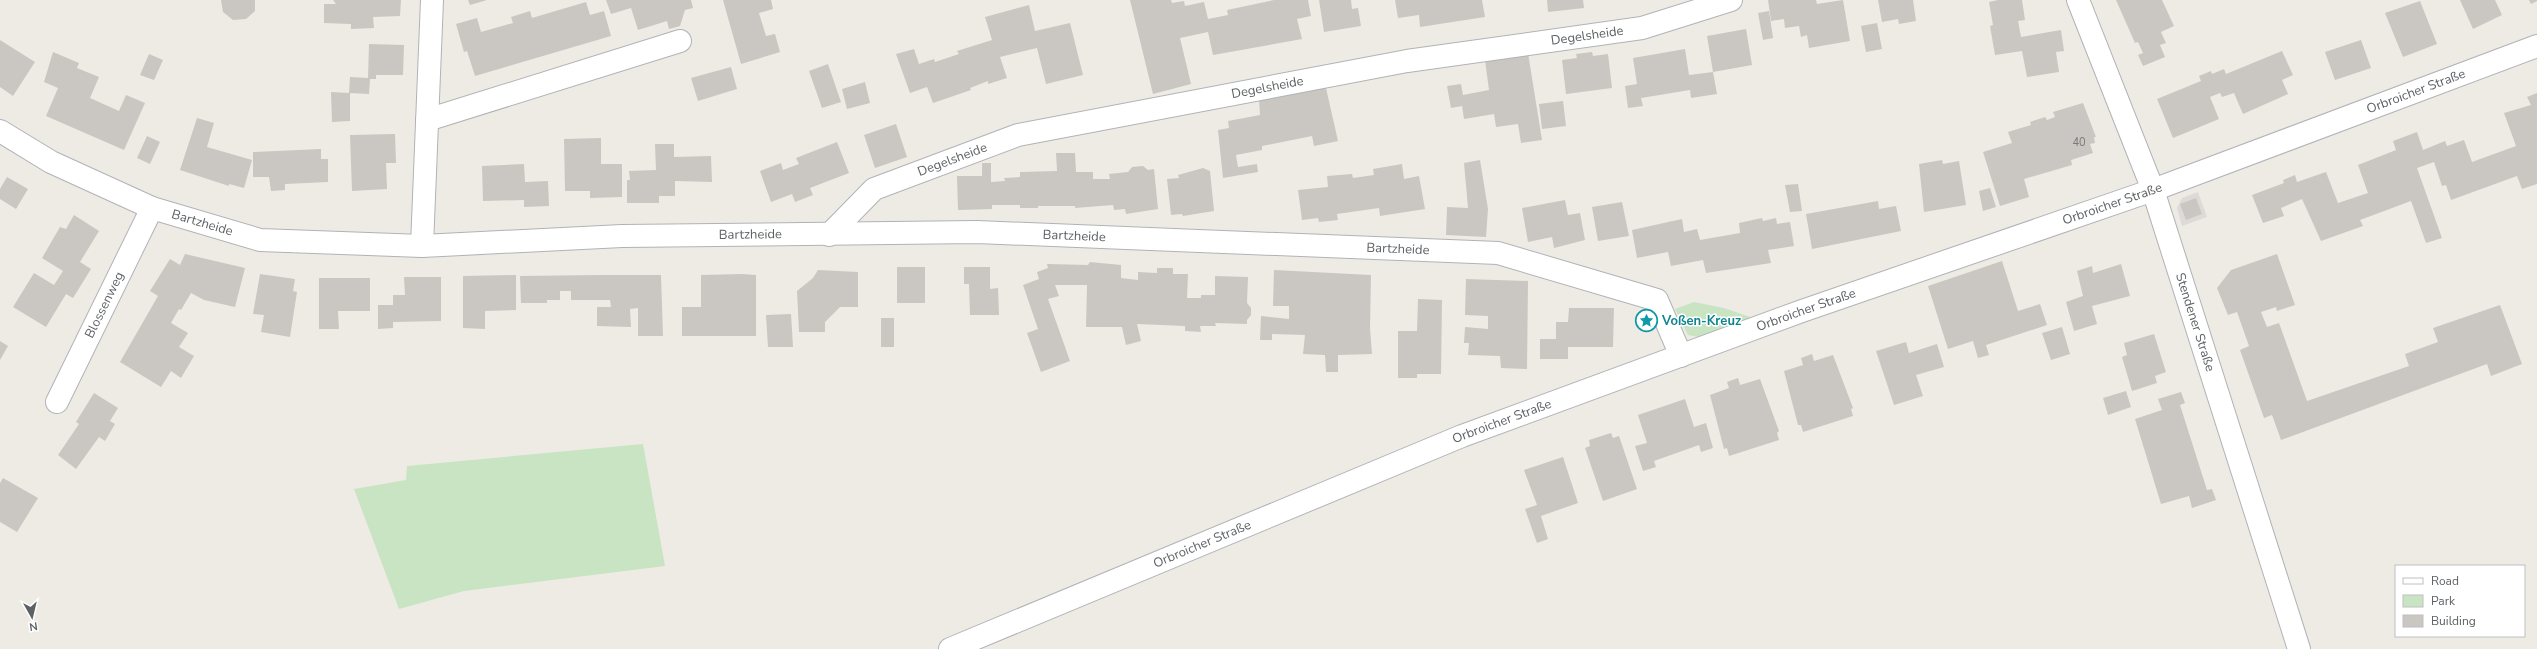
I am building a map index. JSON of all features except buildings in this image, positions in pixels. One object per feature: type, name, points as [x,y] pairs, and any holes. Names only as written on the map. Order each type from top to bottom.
[{"type":"street","points":[[422,246],[432,0]]},
{"type":"street","name":"Degelsheide","points":[[829,236],[874,189],[1018,135],[1407,61],[1642,28],[1731,0]]},
{"type":"street","name":"Stendener Straße","points":[[2078,0],[2153,190],[2299,649]]},
{"type":"street","points":[[427,120],[680,41]]},
{"type":"street","name":"Orbroicher Straße","points":[[950,649],[1462,436],[1802,311],[2153,190],[2537,46]]},
{"type":"street","name":"Bartzheide","points":[[0,131],[51,162],[152,208],[260,240],[422,246],[622,236],[829,236],[977,232],[1498,252],[1657,300],[1681,356]]},
{"type":"street","name":"Blossenweg","points":[[57,402],[152,208]]},
{"type":"shaded area","points":[[2198,192],[2207,217],[2182,226],[2177,208],[2182,198]]},
{"type":"green space","points":[[1694,302],[1724,308],[1756,319],[1704,338],[1688,335],[1675,309]]},
{"type":"green space","points":[[643,444],[665,566],[464,591],[399,609],[354,489],[406,480],[407,466]]},
{"type":"place","name":"Voßen-Kreuz","points":[[1647,321]]}]
